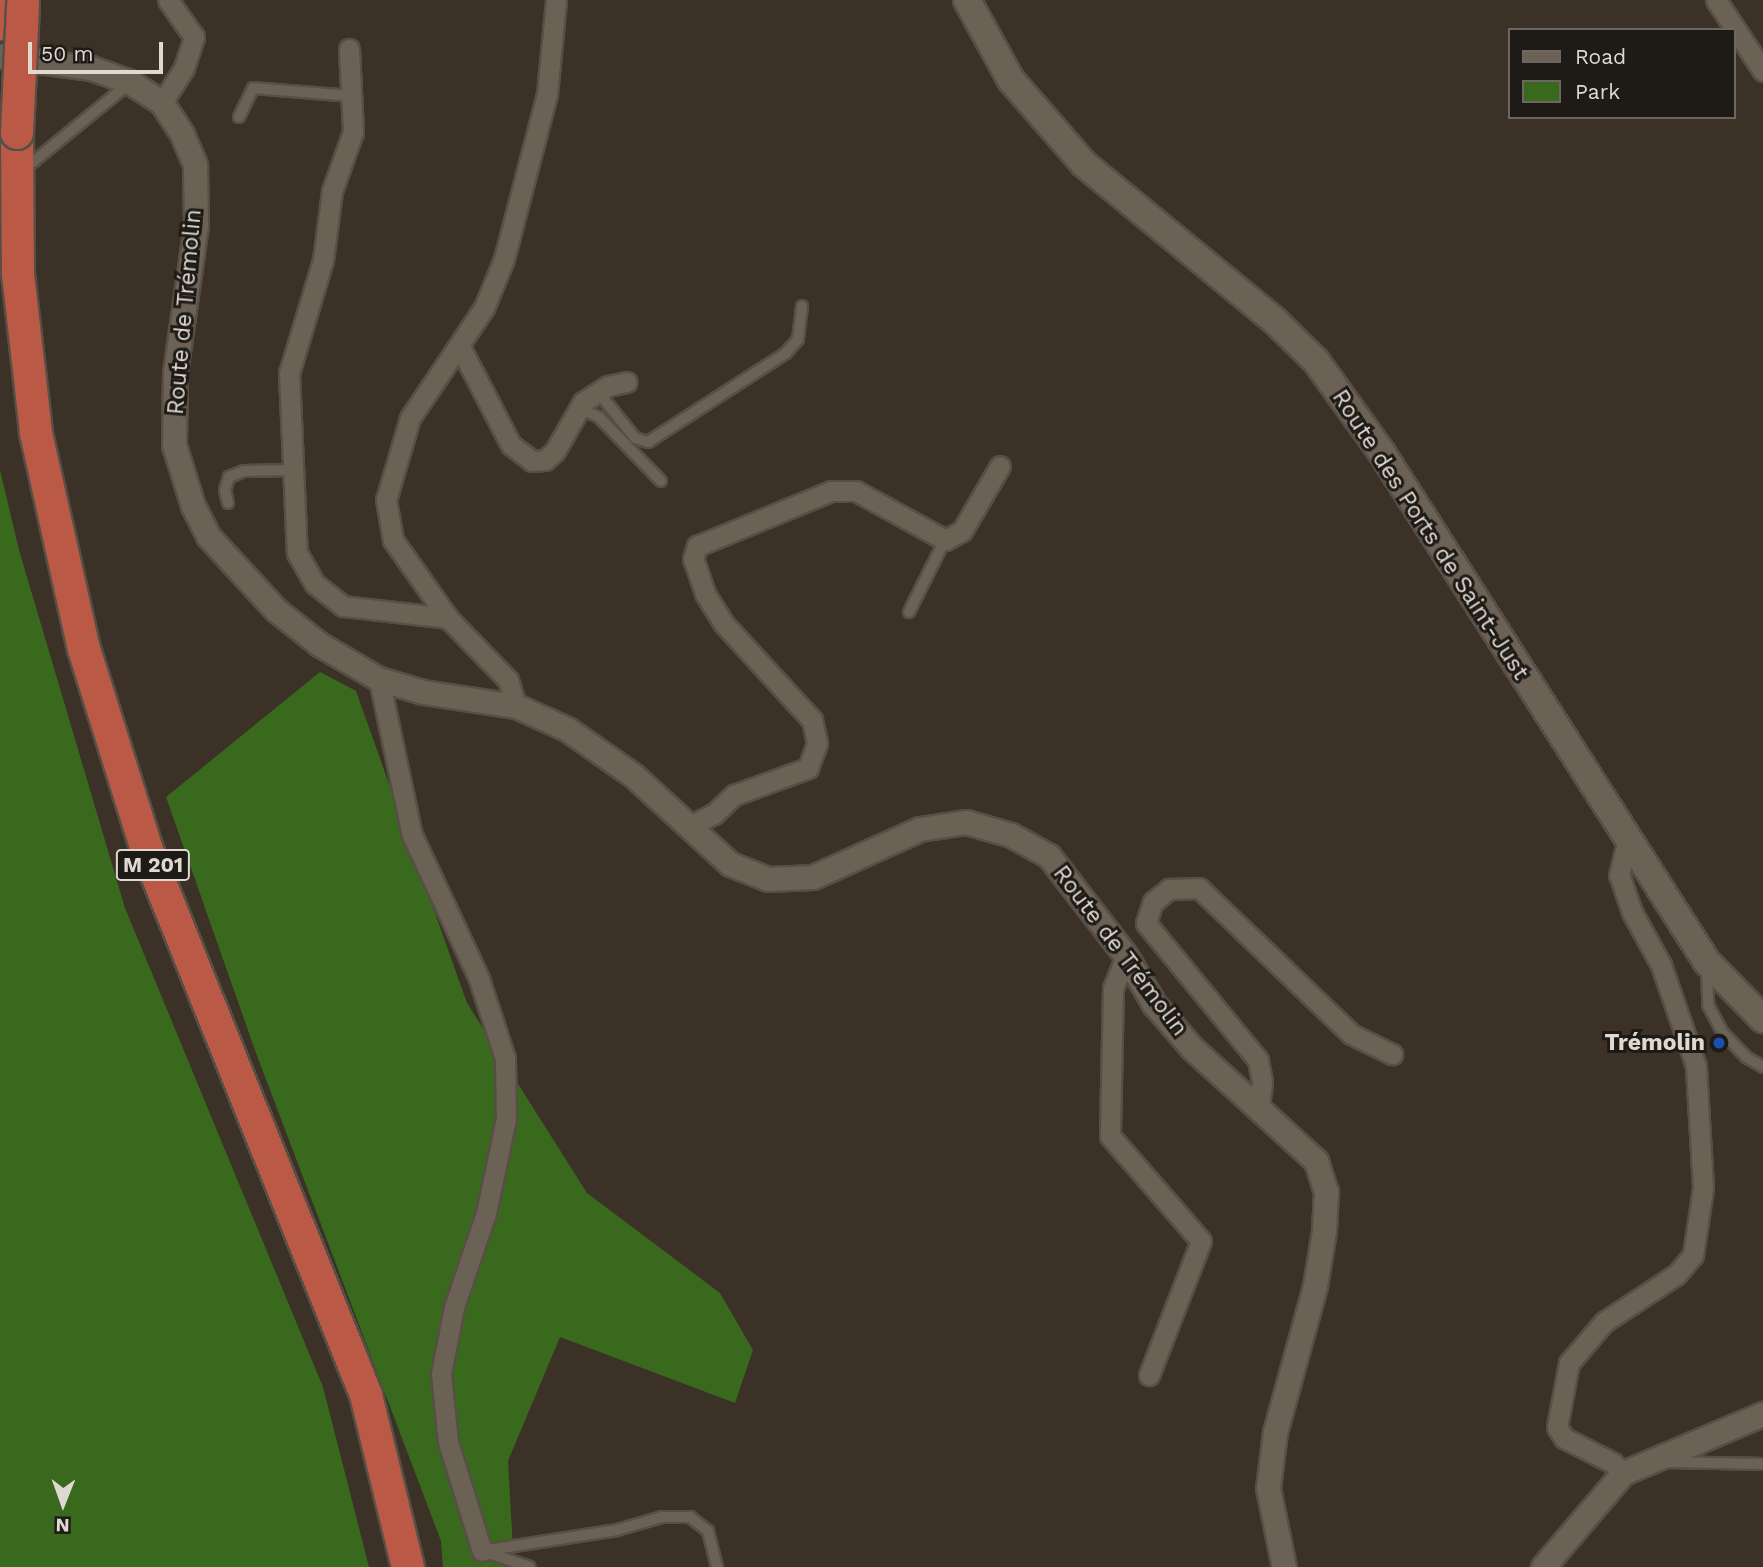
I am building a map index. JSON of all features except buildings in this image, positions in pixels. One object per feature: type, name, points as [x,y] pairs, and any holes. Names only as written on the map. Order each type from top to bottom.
[{"type":"highway","name":"M 201","points":[[10,7],[18,133],[18,274],[36,433],[84,649],[147,849],[366,1395],[408,1567]]},
{"type":"highway","name":"M 201","points":[[0,271],[6,340],[28,478],[90,735],[190,1013],[344,1391],[368,1466],[390,1567]]},
{"type":"main road","name":"Route des Ports de Saint-Just","points":[[967,0],[1011,80],[1084,164],[1274,320],[1316,361],[1382,453],[1707,962],[1763,1019]]},
{"type":"street","points":[[162,103],[184,68],[194,37],[168,0]]},
{"type":"street","points":[[516,706],[508,680],[447,618],[393,540],[386,500],[410,418],[437,373],[460,347],[484,308],[522,205],[547,94],[556,0]]},
{"type":"street","points":[[1716,0],[1735,28]]},
{"type":"street","points":[[1735,29],[1763,71]]},
{"type":"street","points":[[349,49],[353,132],[332,191],[323,260],[289,373],[297,553],[315,584],[343,606],[447,618]]},
{"type":"street","name":"Route de Trémolin","points":[[0,56],[91,68],[130,82],[162,103],[182,134],[195,165],[195,225],[175,373],[174,445],[192,506],[233,568],[275,610],[319,644],[379,679],[422,692],[516,706],[567,729],[634,776],[730,864],[768,879],[813,877],[920,829],[966,822],[1011,835],[1049,856],[1126,956],[1154,1004],[1192,1048],[1316,1161],[1326,1192],[1315,1286],[1275,1433],[1268,1488],[1284,1567]]},
{"type":"street","points":[[460,347],[512,445],[532,461],[545,460],[555,451],[578,408],[598,392],[627,382]]},
{"type":"street","points":[[688,827],[714,814],[734,795],[808,768],[817,743],[812,720],[724,624],[705,593],[693,559],[697,546],[831,491],[856,491],[945,540],[962,531],[1000,466]]},
{"type":"street","points":[[379,679],[412,835],[479,979],[505,1058],[506,1119],[486,1213],[454,1307],[441,1374],[448,1442],[482,1550]]},
{"type":"street","points":[[1628,841],[1619,875],[1632,912],[1661,965],[1696,1066],[1703,1188],[1693,1255],[1677,1274],[1604,1322],[1569,1363],[1557,1427],[1564,1438],[1613,1462],[1632,1467]]},
{"type":"street","points":[[1259,1107],[1262,1080],[1258,1060],[1146,923],[1153,902],[1170,890],[1199,888],[1352,1034],[1392,1054]]},
{"type":"street","points":[[1126,956],[1113,989],[1110,1136],[1201,1241],[1149,1375]]},
{"type":"street","points":[[1543,1567],[1632,1467],[1763,1414]]},
{"type":"lane","points":[[18,165],[33,162],[130,82]]},
{"type":"lane","points":[[239,117],[253,88],[352,96]]},
{"type":"lane","points":[[598,392],[635,438],[648,442],[658,438],[786,353],[798,339],[802,306]]},
{"type":"lane","points":[[578,408],[599,417],[661,481]]},
{"type":"lane","points":[[228,503],[225,490],[229,477],[244,471],[293,470]]},
{"type":"lane","points":[[909,612],[945,540]]},
{"type":"lane","points":[[1707,962],[1708,1005],[1723,1033],[1746,1057],[1763,1067]]},
{"type":"lane","points":[[1632,1467],[1763,1464]]},
{"type":"lane","points":[[482,1550],[617,1531],[662,1517],[690,1517],[708,1531],[717,1567]]},
{"type":"lane","points":[[482,1550],[530,1567]]},
{"type":"green space","points":[[0,470],[19,550],[125,908],[323,1387],[369,1567],[0,1567]]},
{"type":"green space","points":[[320,672],[356,691],[467,1003],[587,1193],[720,1293],[753,1350],[735,1403],[560,1337],[508,1461],[514,1567],[443,1567],[441,1541],[256,1053],[166,797]]},
{"type":"place","name":"Trémolin","points":[[1719,1043]]}]
